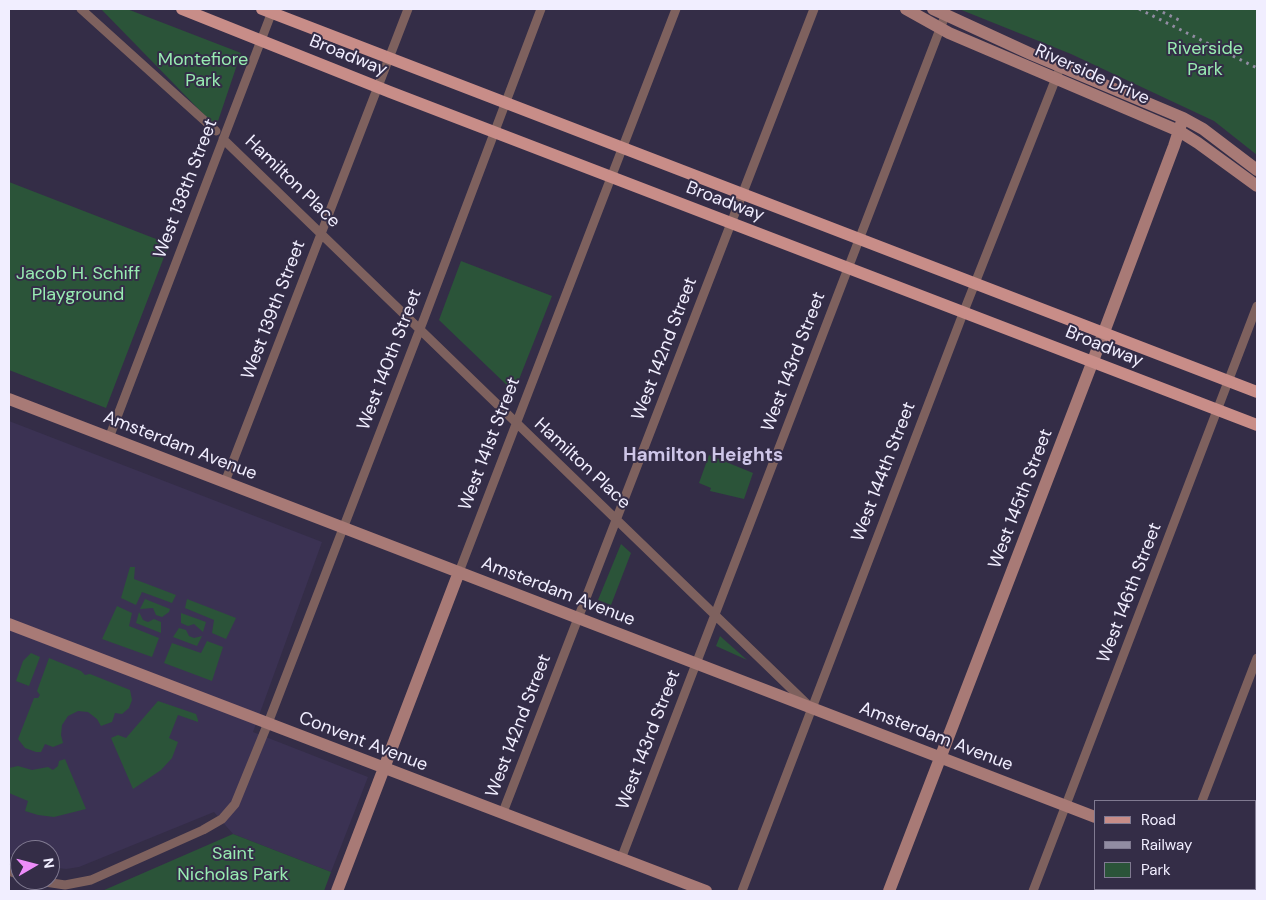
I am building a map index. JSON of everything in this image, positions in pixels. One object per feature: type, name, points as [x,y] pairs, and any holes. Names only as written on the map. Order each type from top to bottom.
[{"type":"main road","name":"Broadway","points":[[182,9],[494,132],[1257,425]]},
{"type":"main road","name":"Riverside Drive","points":[[906,9],[940,28],[1179,132],[1198,143],[1257,186]]},
{"type":"main road","name":"Riverside Drive","points":[[933,9],[944,16],[1183,118],[1203,129],[1257,170]]},
{"type":"main road","name":"Broadway","points":[[269,10],[389,59],[1257,392]]},
{"type":"main road","name":"West 145th Street","points":[[889,891],[1104,332],[1183,118]]},
{"type":"main road","name":"Amsterdam Avenue","points":[[9,399],[1094,817]]},
{"type":"main road","name":"West 141st Street","points":[[339,891],[459,572]]},
{"type":"main road","name":"Convent Avenue","points":[[9,624],[706,891]]},
{"type":"street","points":[[81,9],[216,131]]},
{"type":"street","name":"West 139th Street","points":[[225,482],[408,9]]},
{"type":"street","name":"West 140th Street","points":[[60,884],[85,882],[215,823],[226,815],[238,797],[421,328],[541,9]]},
{"type":"street","name":"West 141st Street","points":[[459,572],[676,9]]},
{"type":"street","name":"West 142nd Street","points":[[502,812],[814,9]]},
{"type":"street","name":"West 138th Street","points":[[109,438],[261,40],[269,10]]},
{"type":"street","name":"West 143rd Street","points":[[621,859],[944,16]]},
{"type":"street","name":"West 144th Street","points":[[742,891],[974,285],[1061,66]]},
{"type":"street","name":"Hamilton Place","points":[[224,138],[421,328],[516,424],[617,519],[811,708]]},
{"type":"street","name":"West 146th Street","points":[[1032,891],[1257,306]]},
{"type":"street","points":[[1202,800],[1257,658]]},
{"type":"shaded area","points":[[9,421],[322,542],[253,732],[368,777],[331,872],[233,834],[214,812],[79,867],[60,868],[60,840],[10,840],[9,854]]},
{"type":"green space","name":"Montefiore Park","points":[[101,9],[127,9],[241,53],[216,127]]},
{"type":"green space","name":"Riverside Park","points":[[959,9],[1257,9],[1257,155],[1214,121],[1071,54]]},
{"type":"green space","name":"Jacob H. Schiff Playground","points":[[9,182],[169,244],[106,408],[9,370]]},
{"type":"green space","points":[[461,261],[552,296],[514,392],[439,320]]},
{"type":"green space","points":[[709,455],[753,473],[744,499],[710,491],[711,488],[699,483]]},
{"type":"green space","points":[[621,544],[631,553],[611,605],[598,600]]},
{"type":"green space","points":[[130,567],[135,567],[134,579],[176,595],[172,603],[142,592],[136,605],[121,598]]},
{"type":"green space","points":[[145,599],[170,609],[169,612],[162,617],[156,615],[153,608],[140,609]]},
{"type":"green space","points":[[187,599],[236,618],[226,639],[212,633],[214,620],[185,608]]},
{"type":"green space","points":[[117,606],[132,613],[129,626],[159,638],[152,657],[102,639]]},
{"type":"green space","points":[[139,612],[143,620],[148,622],[154,619],[161,622],[161,633],[136,623]]},
{"type":"green space","points":[[181,613],[206,622],[203,632],[194,624],[188,626],[181,623]]},
{"type":"green space","points":[[179,628],[186,630],[189,636],[194,638],[202,636],[197,646],[173,637]]},
{"type":"green space","points":[[720,636],[747,660],[716,646]]},
{"type":"green space","points":[[207,641],[223,647],[212,681],[164,663],[172,643],[201,653]]},
{"type":"green space","points":[[31,653],[40,657],[29,686],[16,681],[23,661]]},
{"type":"green space","points":[[49,658],[81,671],[85,675],[90,674],[130,690],[132,700],[129,708],[122,714],[115,713],[112,722],[101,726],[97,719],[88,712],[78,711],[68,716],[62,725],[61,735],[63,743],[53,747],[45,744],[41,752],[36,752],[25,748],[18,739],[34,698],[38,698],[40,695],[37,691]]},
{"type":"green space","points":[[158,701],[196,714],[198,722],[178,715],[169,738],[178,742],[172,758],[161,770],[133,789],[111,738],[118,735],[126,738]]},
{"type":"green space","points":[[65,759],[86,809],[54,817],[25,811],[28,801],[9,793],[9,768],[18,766],[32,770],[48,767],[53,770],[58,766],[59,761]]},
{"type":"green space","name":"Saint Nicholas Park","points":[[233,834],[331,872],[324,891],[102,891]]},
{"type":"railway","points":[[1139,9],[1257,68]]},
{"type":"railway","points":[[1156,9],[1179,20]]},
{"type":"district","name":"Hamilton Heights","points":[[703,456]]}]
